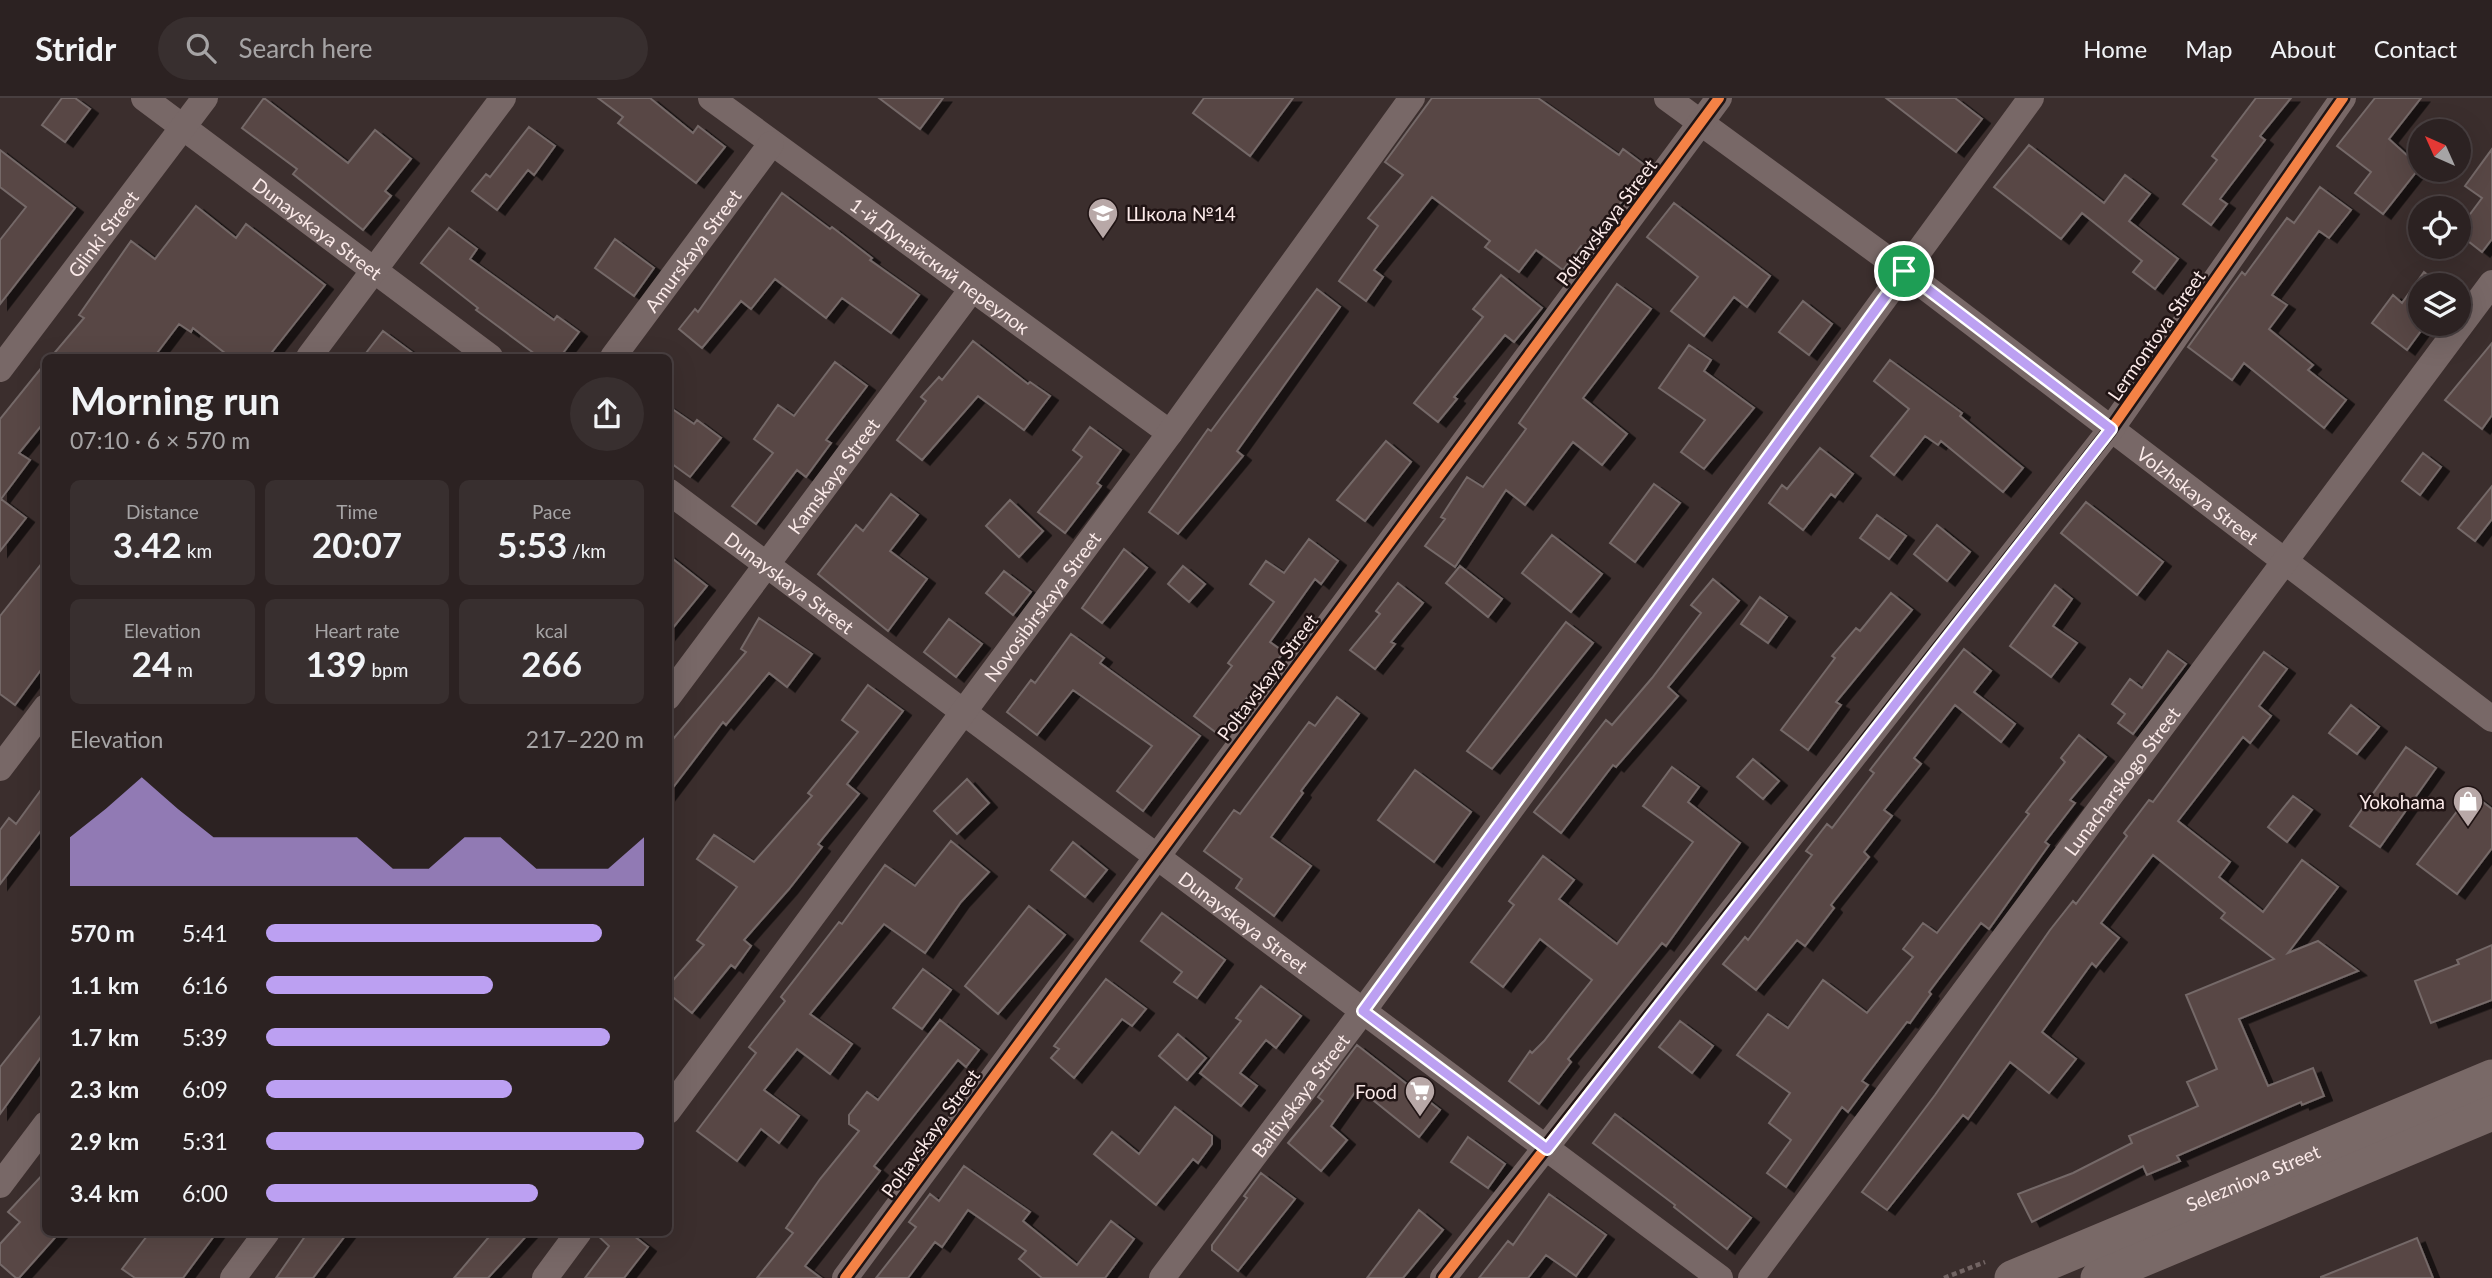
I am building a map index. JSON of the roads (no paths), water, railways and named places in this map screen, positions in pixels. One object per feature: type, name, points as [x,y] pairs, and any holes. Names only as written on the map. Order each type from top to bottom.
[{"type":"main road","name":"Selezniova Street","points":[[2012,1278],[2492,1077]]},
{"type":"main road","name":"Selezniova Street","points":[[2098,1278],[2492,1113]]},
{"type":"street","name":"Dunayskaya Street","points":[[144,98],[486,354]]},
{"type":"street","name":"Glinki Street","points":[[0,369],[205,98]]},
{"type":"street","points":[[311,354],[503,98]]},
{"type":"street","name":"1-й Дунайский переулок","points":[[711,98],[1170,433]]},
{"type":"street","name":"Novosibirskaya Street","points":[[672,1106],[1170,433],[1412,98]]},
{"type":"street","name":"Volzhskaya Street","points":[[1667,98],[1904,271],[2285,561],[2488,708]]},
{"type":"street","name":"Poltavskaya Street","points":[[845,1278],[1719,98]]},
{"type":"street","name":"Baltiyskaya Street","points":[[1162,1278],[1363,1011],[2031,98]]},
{"type":"street","name":"Lermontova Street","points":[[1443,1278],[2111,429],[2343,98]]},
{"type":"street","name":"Amurskaya Street","points":[[615,354],[771,144]]},
{"type":"street","name":"Lunacharskogo Street","points":[[1751,1278],[2492,283]]},
{"type":"street","name":"Kamskaya Street","points":[[672,692],[972,289]]},
{"type":"street","name":"Dunayskaya Street","points":[[672,494],[1720,1278]]},
{"type":"street","points":[[0,768],[42,712]]},
{"type":"street","points":[[0,1185],[42,1129]]},
{"type":"street","points":[[233,1278],[264,1236]]},
{"type":"street","points":[[545,1278],[576,1236]]},
{"type":"place","name":"Школа №14","points":[[1103,240]]},
{"type":"place","name":"Yokohama","points":[[2468,828]]},
{"type":"place","name":"Food","points":[[1420,1118]]}]
